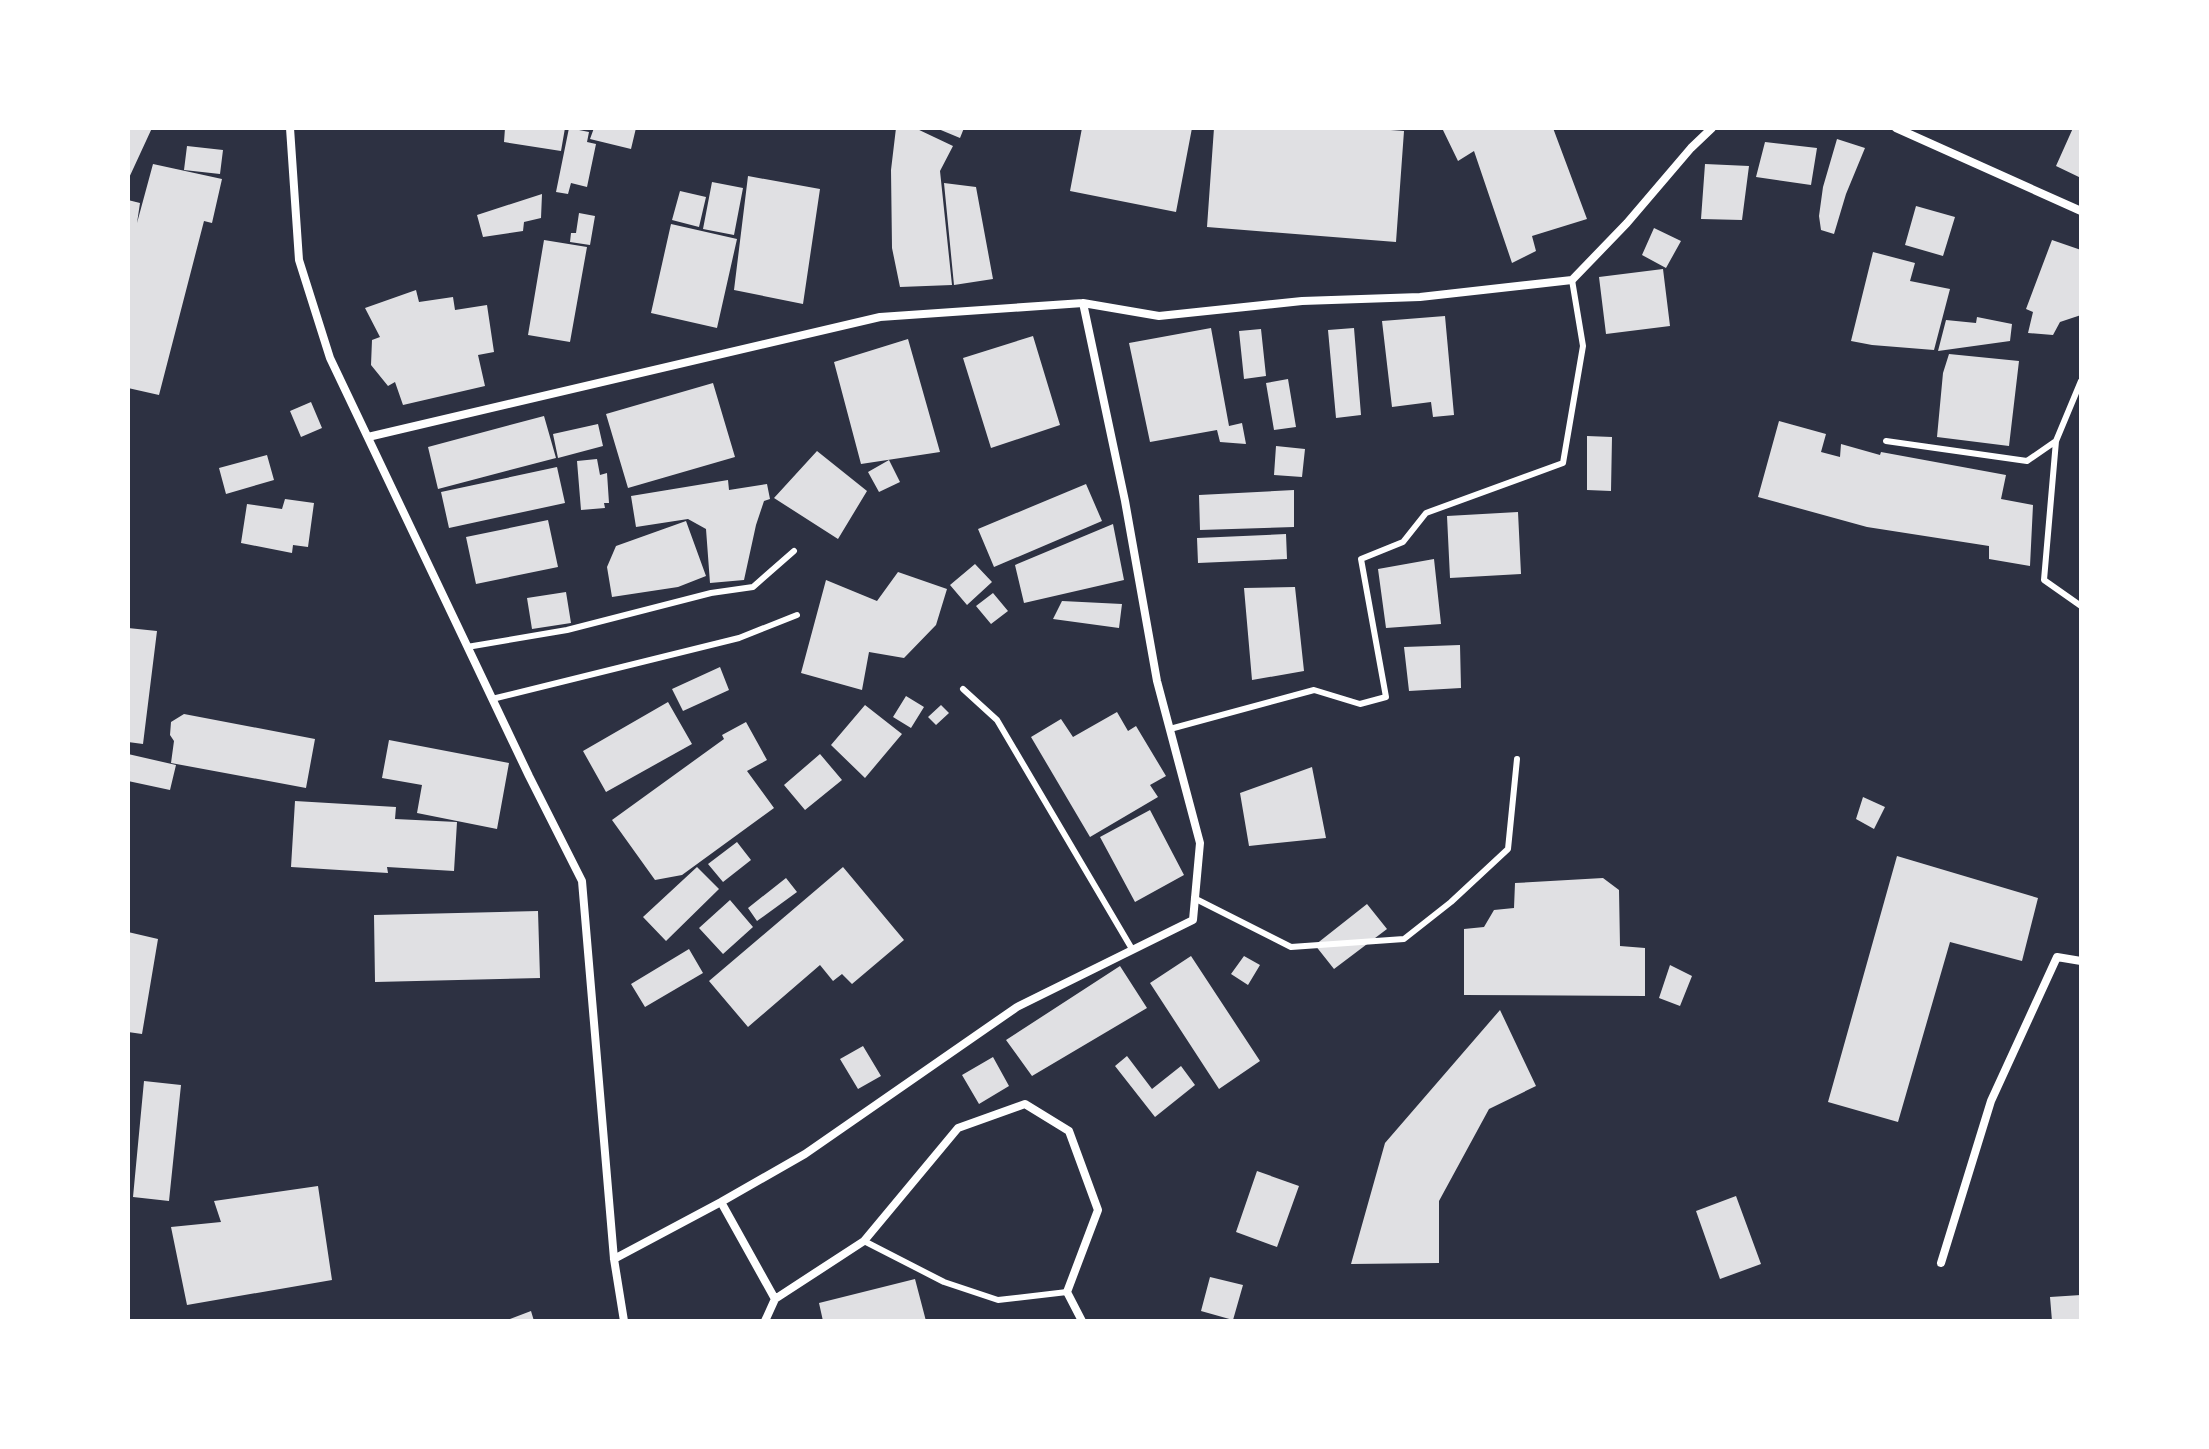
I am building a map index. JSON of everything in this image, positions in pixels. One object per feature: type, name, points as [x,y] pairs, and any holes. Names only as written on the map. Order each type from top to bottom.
[{"type":"street","points":[[290,128],[299,260],[330,358],[582,881],[614,1259],[624,1321]]},
{"type":"street","points":[[368,437],[880,317],[1083,303],[1159,316],[1302,301],[1420,297],[1572,280],[1712,128]]},
{"type":"street","points":[[1896,128],[2081,211]]},
{"type":"street","points":[[614,1259],[805,1154],[1017,1007],[1193,920],[1200,843],[1157,681],[1125,501],[1083,303]]},
{"type":"street","points":[[1941,1263],[1991,1101],[2050,971],[2057,957],[2081,961]]},
{"type":"street","points":[[765,1321],[775,1299],[864,1241],[958,1128],[1025,1104],[1069,1131],[1098,1210],[1067,1292],[1082,1321]]},
{"type":"street","points":[[721,1202],[775,1299]]},
{"type":"lane","points":[[1170,729],[1314,690],[1360,704],[1386,697],[1361,559],[1403,542],[1426,513],[1563,463],[1583,346],[1572,280]]},
{"type":"lane","points":[[2081,381],[2056,441],[2044,580],[2081,606]]},
{"type":"lane","points":[[1886,441],[2027,461],[2056,441]]},
{"type":"lane","points":[[467,647],[567,630],[711,593],[753,587],[794,551]]},
{"type":"lane","points":[[492,699],[739,638],[797,615]]},
{"type":"lane","points":[[963,689],[997,720],[1132,949]]},
{"type":"lane","points":[[1194,898],[1291,947],[1404,939],[1451,902],[1508,849],[1517,759]]},
{"type":"lane","points":[[864,1241],[944,1282],[998,1300],[1067,1292]]},
{"type":"building","points":[[128,128],[152,128],[128,180]]},
{"type":"building","points":[[505,128],[565,128],[561,151],[504,142]]},
{"type":"building","points":[[569,128],[589,132],[587,142],[596,144],[587,187],[571,183],[568,194],[556,192]]},
{"type":"building","points":[[594,128],[636,128],[631,149],[590,139]]},
{"type":"building","points":[[896,128],[915,128],[953,146],[940,171],[952,285],[900,287],[892,248],[891,170]]},
{"type":"building","points":[[936,128],[964,128],[960,138]]},
{"type":"building","points":[[1082,128],[1192,128],[1176,212],[1070,191]]},
{"type":"building","points":[[1214,128],[1404,131],[1396,242],[1207,227]]},
{"type":"building","points":[[1442,128],[1553,128],[1587,219],[1532,236],[1536,251],[1512,263],[1474,151],[1458,161]]},
{"type":"building","points":[[2073,128],[2081,128],[2081,178],[2056,166]]},
{"type":"building","points":[[1837,139],[1865,148],[1834,234],[1821,230],[1819,216],[1823,187]]},
{"type":"building","points":[[1765,142],[1817,148],[1811,185],[1756,177]]},
{"type":"building","points":[[187,146],[223,150],[220,174],[184,170]]},
{"type":"building","points":[[153,164],[222,179],[212,223],[204,221],[159,395],[128,388],[128,200],[140,203],[137,223]]},
{"type":"building","points":[[1705,164],[1749,166],[1742,220],[1701,219]]},
{"type":"building","points":[[748,176],[820,189],[803,304],[734,290]]},
{"type":"building","points":[[712,182],[743,188],[734,235],[703,229]]},
{"type":"building","points":[[944,183],[976,187],[993,279],[954,285]]},
{"type":"building","points":[[680,191],[706,197],[699,227],[672,220]]},
{"type":"building","points":[[542,194],[541,218],[524,222],[523,231],[483,237],[477,215]]},
{"type":"building","points":[[1916,206],[1955,217],[1943,256],[1905,245]]},
{"type":"building","points":[[579,213],[595,216],[590,245],[570,242],[571,233],[576,233]]},
{"type":"building","points":[[671,224],[737,239],[717,328],[651,313]]},
{"type":"building","points":[[1654,228],[1681,241],[1666,268],[1642,255]]},
{"type":"building","points":[[544,240],[587,247],[570,342],[528,335]]},
{"type":"building","points":[[2052,240],[2081,250],[2081,315],[2060,322],[2053,335],[2028,333],[2033,312],[2026,309]]},
{"type":"building","points":[[1873,252],[1915,263],[1910,281],[1950,289],[1934,350],[1851,341]]},
{"type":"building","points":[[1663,269],[1670,326],[1606,334],[1599,277]]},
{"type":"building","points":[[416,290],[419,302],[453,297],[455,310],[487,305],[494,352],[478,355],[485,386],[403,405],[395,382],[388,386],[371,365],[372,340],[380,337],[365,308]]},
{"type":"building","points":[[1445,316],[1454,415],[1433,417],[1431,402],[1392,407],[1382,321]]},
{"type":"building","points":[[1977,317],[2012,324],[2010,341],[1938,351],[1946,320],[1976,323]]},
{"type":"building","points":[[1211,328],[1229,426],[1242,423],[1246,444],[1220,442],[1217,430],[1150,442],[1129,343]]},
{"type":"building","points":[[1354,328],[1361,415],[1336,418],[1328,330]]},
{"type":"building","points":[[1261,329],[1266,376],[1244,379],[1239,331]]},
{"type":"building","points":[[1033,336],[1060,425],[991,448],[963,358]]},
{"type":"building","points":[[908,339],[940,452],[861,464],[834,362]]},
{"type":"building","points":[[1949,354],[2019,361],[2009,446],[1937,437],[1943,373]]},
{"type":"building","points":[[1288,379],[1296,427],[1274,430],[1266,383]]},
{"type":"building","points":[[713,383],[735,457],[628,488],[606,414]]},
{"type":"building","points":[[311,402],[322,428],[301,437],[290,411]]},
{"type":"building","points":[[544,416],[556,458],[438,489],[428,447]]},
{"type":"building","points":[[1779,421],[1826,434],[1821,452],[1840,457],[1841,444],[1880,455],[1881,452],[2006,475],[2001,499],[2033,505],[2030,566],[1989,559],[1989,546],[1867,527],[1758,497]]},
{"type":"building","points":[[598,424],[603,446],[558,458],[553,434]]},
{"type":"building","points":[[1587,436],[1612,437],[1611,491],[1587,490]]},
{"type":"building","points":[[1276,446],[1305,449],[1302,477],[1274,475]]},
{"type":"building","points":[[817,451],[867,491],[838,539],[774,498]]},
{"type":"building","points":[[267,455],[274,480],[226,494],[219,468]]},
{"type":"building","points":[[597,459],[600,475],[607,473],[609,503],[604,503],[605,508],[581,510],[577,461]]},
{"type":"building","points":[[889,460],[900,482],[879,492],[868,472]]},
{"type":"building","points":[[557,467],[565,503],[449,528],[441,492]]},
{"type":"building","points":[[728,480],[729,490],[767,484],[770,499],[764,501],[756,525],[744,580],[710,583],[706,529],[688,519],[636,527],[631,496]]},
{"type":"building","points":[[1086,484],[1102,521],[994,567],[978,529]]},
{"type":"building","points":[[1294,490],[1294,527],[1200,530],[1199,495]]},
{"type":"building","points":[[285,499],[314,503],[308,547],[293,545],[292,553],[241,543],[247,504],[282,509]]},
{"type":"building","points":[[1518,512],[1521,574],[1450,578],[1447,516]]},
{"type":"building","points":[[548,520],[558,567],[476,584],[466,537]]},
{"type":"building","points":[[686,521],[706,576],[678,587],[612,597],[607,567],[616,546]]},
{"type":"building","points":[[1113,524],[1124,580],[1024,603],[1015,565]]},
{"type":"building","points":[[1286,534],[1287,559],[1198,563],[1197,538]]},
{"type":"building","points":[[1434,559],[1441,624],[1386,628],[1378,569]]},
{"type":"building","points":[[975,564],[992,582],[967,605],[950,585]]},
{"type":"building","points":[[898,572],[947,589],[936,625],[904,658],[869,652],[862,690],[801,673],[826,580],[877,601]]},
{"type":"building","points":[[1295,587],[1304,671],[1252,680],[1244,588]]},
{"type":"building","points":[[566,592],[571,623],[532,629],[527,598]]},
{"type":"building","points":[[993,593],[1008,611],[991,624],[976,606]]},
{"type":"building","points":[[1062,601],[1122,604],[1119,628],[1053,619]]},
{"type":"building","points":[[128,628],[157,631],[143,744],[128,742]]},
{"type":"building","points":[[1460,645],[1461,688],[1409,691],[1404,647]]},
{"type":"building","points":[[720,667],[729,690],[683,711],[672,689]]},
{"type":"building","points":[[906,696],[924,707],[911,728],[893,717]]},
{"type":"building","points":[[668,702],[692,744],[606,792],[583,751]]},
{"type":"building","points":[[865,705],[902,734],[865,778],[831,745]]},
{"type":"building","points":[[941,705],[949,713],[936,725],[928,717]]},
{"type":"building","points":[[1117,712],[1128,731],[1136,726],[1166,776],[1150,785],[1158,797],[1090,837],[1031,737],[1061,719],[1073,737]]},
{"type":"building","points":[[184,714],[315,739],[306,788],[171,763],[174,741],[170,735],[171,722]]},
{"type":"building","points":[[746,722],[767,760],[747,771],[774,808],[682,875],[655,880],[612,820],[724,739],[722,735]]},
{"type":"building","points":[[389,740],[509,763],[497,829],[417,813],[422,785],[382,778]]},
{"type":"building","points":[[128,754],[176,765],[170,790],[128,781]]},
{"type":"building","points":[[820,754],[842,780],[805,810],[784,785]]},
{"type":"building","points":[[1312,767],[1326,838],[1249,846],[1240,793]]},
{"type":"building","points":[[1863,797],[1885,807],[1874,829],[1856,819]]},
{"type":"building","points":[[295,801],[396,807],[395,819],[457,822],[454,871],[387,867],[388,873],[291,867]]},
{"type":"building","points":[[1150,810],[1184,875],[1135,902],[1100,837]]},
{"type":"building","points":[[737,842],[751,860],[723,882],[708,864]]},
{"type":"building","points":[[1897,856],[2038,898],[2022,961],[1950,942],[1898,1122],[1828,1102]]},
{"type":"building","points":[[697,867],[719,889],[666,941],[643,917]]},
{"type":"building","points":[[843,867],[904,940],[852,984],[842,974],[833,981],[820,965],[748,1027],[709,981]]},
{"type":"building","points":[[786,878],[797,892],[757,921],[748,908]]},
{"type":"building","points":[[1603,878],[1619,890],[1620,946],[1645,948],[1645,996],[1464,995],[1464,929],[1484,927],[1494,910],[1514,908],[1515,883]]},
{"type":"building","points":[[730,900],[753,927],[723,954],[699,928]]},
{"type":"building","points":[[1367,904],[1387,929],[1334,969],[1315,945]]},
{"type":"building","points":[[538,911],[540,978],[375,982],[374,915]]},
{"type":"building","points":[[128,932],[158,939],[142,1034],[128,1032]]},
{"type":"building","points":[[689,949],[703,973],[645,1007],[631,984]]},
{"type":"building","points":[[1191,956],[1260,1061],[1219,1089],[1150,983]]},
{"type":"building","points":[[1244,956],[1260,965],[1248,985],[1231,974]]},
{"type":"building","points":[[1670,965],[1692,976],[1680,1006],[1659,998]]},
{"type":"building","points":[[1120,966],[1147,1008],[1032,1076],[1006,1040]]},
{"type":"building","points":[[1500,1010],[1536,1086],[1489,1109],[1439,1201],[1439,1263],[1351,1264],[1385,1143]]},
{"type":"building","points":[[863,1046],[881,1076],[858,1089],[840,1059]]},
{"type":"building","points":[[1127,1056],[1152,1089],[1181,1066],[1195,1085],[1155,1117],[1115,1066]]},
{"type":"building","points":[[993,1057],[1009,1086],[979,1104],[962,1075]]},
{"type":"building","points":[[144,1081],[181,1085],[169,1201],[133,1197]]},
{"type":"building","points":[[1257,1171],[1299,1186],[1277,1247],[1236,1232]]},
{"type":"building","points":[[318,1186],[332,1280],[187,1305],[171,1227],[221,1222],[214,1201]]},
{"type":"building","points":[[1736,1196],[1761,1264],[1720,1279],[1696,1211]]},
{"type":"building","points":[[1210,1277],[1243,1285],[1233,1320],[1201,1311]]},
{"type":"building","points":[[915,1279],[926,1321],[823,1321],[819,1303]]},
{"type":"building","points":[[2081,1295],[2081,1321],[2052,1321],[2050,1297]]},
{"type":"building","points":[[531,1311],[534,1321],[505,1321]]}]
